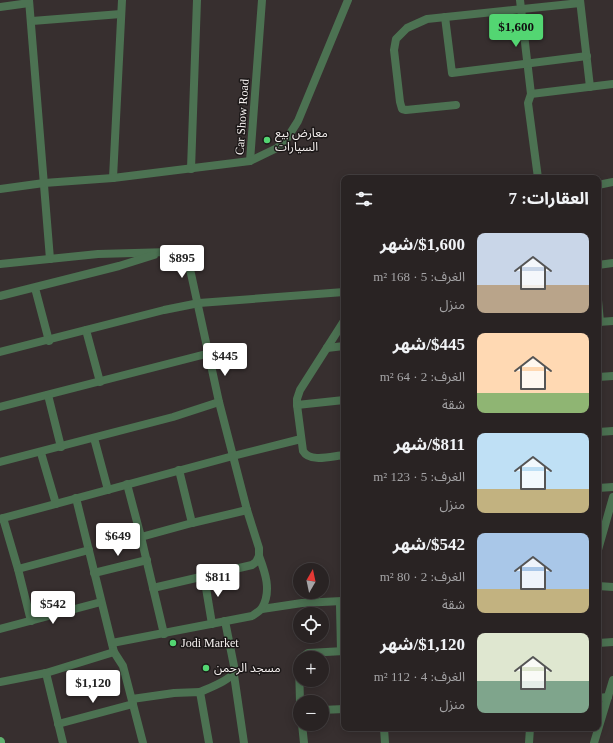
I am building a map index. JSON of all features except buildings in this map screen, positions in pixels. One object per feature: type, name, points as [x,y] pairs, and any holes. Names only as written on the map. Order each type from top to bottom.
[{"type":"street","points":[[113,178],[122,0]]},
{"type":"street","points":[[191,169],[197,0]]},
{"type":"street","name":"Car Show Road","points":[[250,162],[262,0]]},
{"type":"street","name":"Car Show Road","points":[[250,162],[277,148],[286,140],[298,121],[348,0]]},
{"type":"street","points":[[520,0],[531,94],[528,103],[538,175]]},
{"type":"street","points":[[0,7],[29,2],[32,21],[50,258]]},
{"type":"street","points":[[456,105],[406,110],[402,109],[394,50],[396,39],[407,28],[427,19],[580,2],[590,87]]},
{"type":"street","points":[[32,21],[121,14]]},
{"type":"street","points":[[445,17],[452,73],[586,56]]},
{"type":"street","points":[[531,94],[613,84]]},
{"type":"street","points":[[0,189],[44,183],[113,178],[250,162]]},
{"type":"street","points":[[601,184],[613,182]]},
{"type":"street","points":[[0,296],[119,266],[164,252]]},
{"type":"street","points":[[0,264],[98,254],[164,252],[176,253],[186,261],[190,269],[199,303],[219,402],[267,580],[266,596],[262,609]]},
{"type":"street","points":[[601,265],[613,263]]},
{"type":"street","points":[[35,288],[49,341]]},
{"type":"street","points":[[0,352],[49,341],[164,310],[199,303],[341,292]]},
{"type":"street","points":[[601,322],[613,321]]},
{"type":"street","points":[[341,326],[300,390],[296,399],[303,451],[306,455],[310,457],[341,455]]},
{"type":"street","points":[[86,330],[100,382]]},
{"type":"street","points":[[327,348],[341,346]]},
{"type":"street","points":[[0,407],[210,353]]},
{"type":"street","points":[[601,377],[613,376]]},
{"type":"street","points":[[48,395],[61,447]]},
{"type":"street","points":[[296,405],[341,400]]},
{"type":"street","points":[[0,462],[173,417],[219,402]]},
{"type":"street","points":[[601,432],[613,431]]},
{"type":"street","points":[[94,438],[108,490]]},
{"type":"street","points":[[31,621],[18,569],[2,518],[179,470],[302,439]]},
{"type":"street","points":[[41,452],[56,504]]},
{"type":"street","points":[[179,470],[192,522]]},
{"type":"street","points":[[127,484],[147,560],[164,634]]},
{"type":"street","points":[[601,488],[613,487]]},
{"type":"street","points":[[601,539],[613,497]]},
{"type":"street","points":[[76,498],[114,652],[123,666],[143,743]]},
{"type":"street","points":[[141,537],[192,522],[247,510]]},
{"type":"street","points":[[18,569],[89,550]]},
{"type":"street","points":[[153,588],[252,564],[256,562],[260,556]]},
{"type":"street","points":[[94,573],[147,560]]},
{"type":"street","points":[[204,576],[212,624]]},
{"type":"street","points":[[601,586],[613,586]]},
{"type":"street","points":[[112,643],[252,616],[262,609],[302,603],[341,600]]},
{"type":"street","points":[[0,629],[102,602]]},
{"type":"street","points":[[341,604],[341,628]]},
{"type":"street","points":[[225,622],[235,667],[234,674],[244,743]]},
{"type":"street","points":[[601,643],[613,642]]},
{"type":"street","points":[[329,652],[341,651]]},
{"type":"street","points":[[0,682],[46,673],[114,652]]},
{"type":"street","points":[[46,673],[63,743]]},
{"type":"street","points":[[58,724],[132,702],[174,693],[200,692],[234,674]]},
{"type":"street","points":[[601,720],[613,680]]},
{"type":"street","points":[[200,692],[209,743]]},
{"type":"street","points":[[601,698],[608,698]]},
{"type":"street","points":[[329,710],[341,709]]},
{"type":"street","points":[[303,731],[304,743]]},
{"type":"street","points":[[384,731],[385,743]]},
{"type":"street","points":[[529,743],[530,731]]},
{"type":"street","points":[[594,743],[598,731]]},
{"type":"place","name":"معارض بيع السيارات","points":[[267,140]]},
{"type":"place","name":"Jodi Market","points":[[173,643]]},
{"type":"place","name":"مسجد الرحمن","points":[[206,668]]}]
